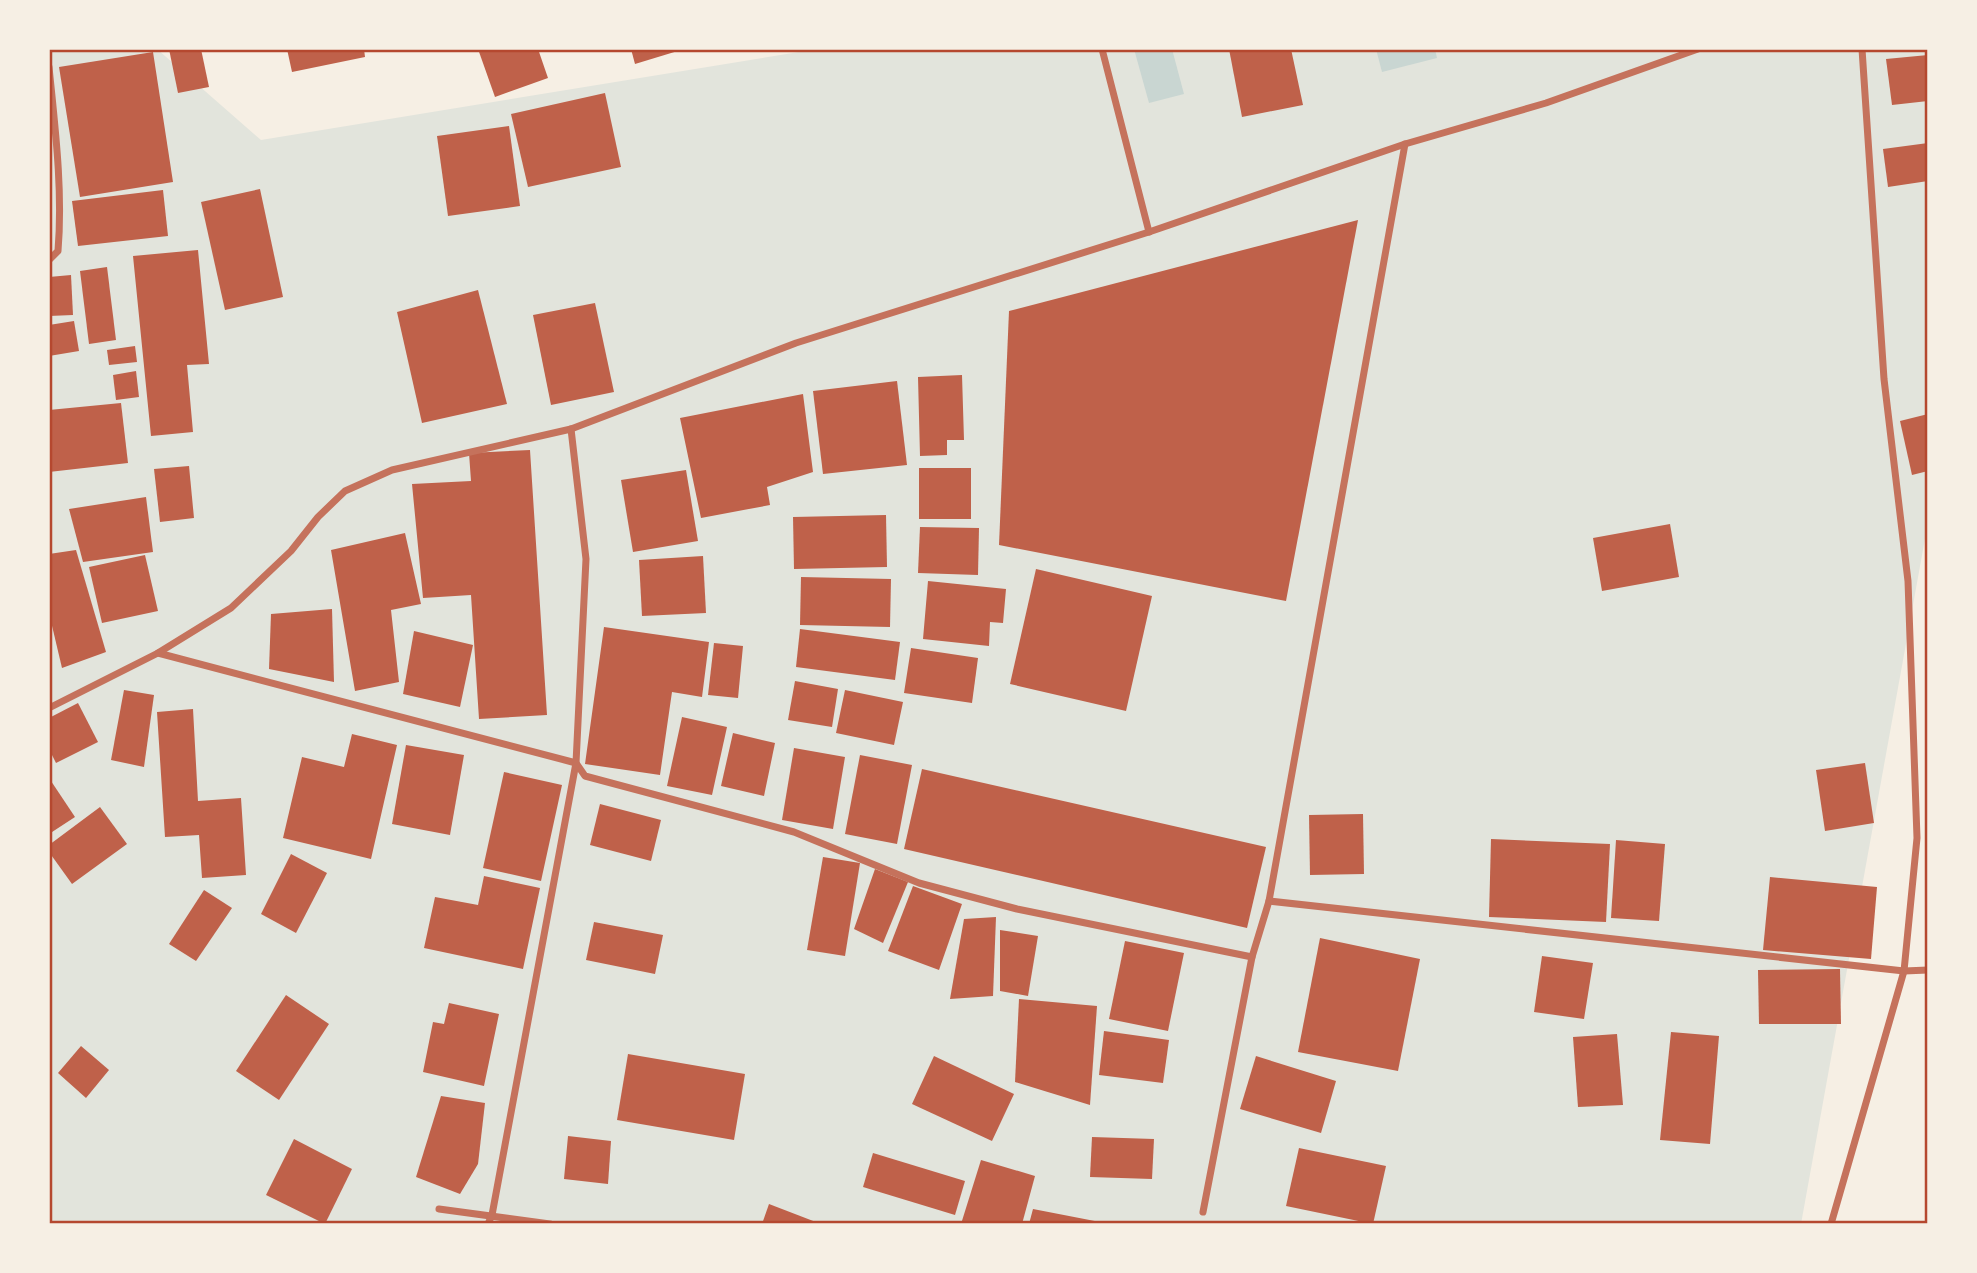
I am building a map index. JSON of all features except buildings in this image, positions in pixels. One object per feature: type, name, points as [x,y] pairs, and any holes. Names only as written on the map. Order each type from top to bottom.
[{"type":"street","points":[[1102,49],[1149,232]]},
{"type":"street","points":[[49,708],[158,653],[231,608],[291,551],[318,517],[345,491],[392,470],[571,429],[796,343],[1149,232],[1405,144],[1546,103],[1698,49]]},
{"type":"street","points":[[1831,1224],[1904,971],[1917,838],[1908,582],[1884,379],[1861,49]]},
{"type":"street","points":[[49,67],[57,145],[59,234],[58,251],[49,260]]},
{"type":"street","points":[[1203,1212],[1252,957],[1269,901],[1405,144]]},
{"type":"street","points":[[488,1224],[492,1215],[576,762],[586,559],[571,429]]},
{"type":"street","points":[[158,653],[576,762],[585,776],[794,832],[919,883],[1069,920],[1252,957]]},
{"type":"street","points":[[1269,901],[1904,971],[1928,971]]},
{"type":"street","points":[[439,1209],[550,1224]]},
{"type":"shaded area","points":[[49,49],[157,49],[261,140],[817,49],[1928,49],[1928,522],[1801,1224],[49,1224]]},
{"type":"shaded area","points":[[1134,49],[1172,49],[1184,94],[1149,103]]},
{"type":"shaded area","points":[[1376,49],[1435,49],[1437,58],[1382,72]]}]
